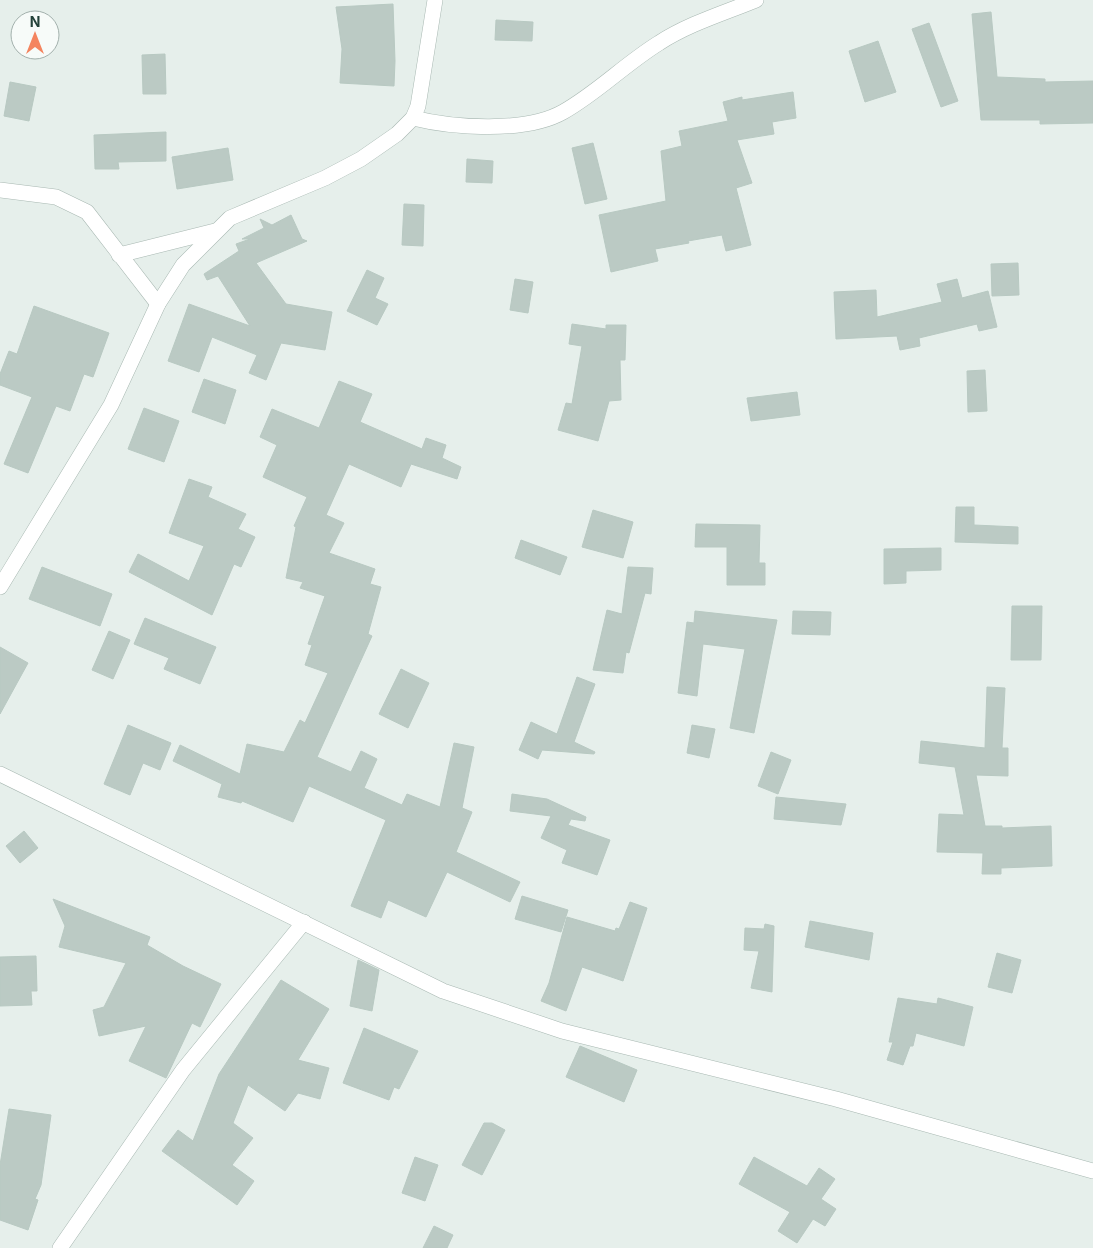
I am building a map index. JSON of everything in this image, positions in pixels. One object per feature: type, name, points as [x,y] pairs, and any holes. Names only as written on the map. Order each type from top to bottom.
[{"type":"street","points":[[0,586],[111,405],[158,304],[183,265],[230,218],[325,178],[361,159],[397,134],[413,118],[418,106],[435,0]]},
{"type":"street","points":[[413,118],[441,125],[468,127],[518,124],[562,113],[660,42],[756,0]]},
{"type":"street","points":[[0,190],[56,198],[78,206],[87,212],[158,304]]},
{"type":"street","points":[[119,255],[215,231]]},
{"type":"street","points":[[0,774],[443,991],[562,1032],[836,1099],[1093,1171]]},
{"type":"street","points":[[60,1248],[183,1070],[304,922]]},
{"type":"building","points":[[393,4],[394,86],[340,83],[342,49],[336,7]]},
{"type":"building","points":[[991,12],[997,77],[1045,79],[1045,82],[1093,81],[1093,123],[1040,124],[1040,120],[981,120],[972,14]]},
{"type":"building","points":[[496,20],[533,22],[532,41],[495,40]]},
{"type":"building","points":[[929,23],[958,101],[941,107],[912,29]]},
{"type":"building","points":[[878,41],[896,92],[865,102],[849,51]]},
{"type":"building","points":[[165,54],[166,94],[143,94],[142,55]]},
{"type":"building","points":[[10,82],[36,87],[29,121],[4,116]]},
{"type":"building","points":[[793,92],[796,118],[772,122],[774,134],[737,140],[752,183],[736,188],[751,245],[726,251],[722,235],[688,241],[689,243],[655,249],[658,261],[611,272],[599,215],[666,201],[661,151],[682,146],[679,131],[728,121],[723,102],[742,97],[742,100]]},
{"type":"building","points":[[166,132],[166,161],[118,162],[119,169],[95,169],[94,135]]},
{"type":"building","points":[[593,143],[607,199],[585,204],[572,148]]},
{"type":"building","points":[[228,148],[233,180],[177,189],[172,157]]},
{"type":"building","points":[[467,159],[493,161],[492,183],[466,182]]},
{"type":"building","points":[[404,204],[424,205],[423,246],[402,245]]},
{"type":"building","points":[[291,215],[302,239],[307,241],[256,263],[286,304],[332,312],[325,350],[281,343],[266,380],[249,373],[257,355],[212,337],[199,372],[168,361],[189,304],[250,326],[218,276],[207,280],[204,274],[239,251],[236,244],[250,239],[242,239],[264,228],[260,219],[272,225]]},
{"type":"building","points":[[1018,263],[1019,295],[992,296],[991,264]]},
{"type":"building","points":[[367,270],[384,278],[375,298],[388,304],[377,325],[347,311]]},
{"type":"building","points":[[515,279],[533,282],[528,313],[510,310]]},
{"type":"building","points":[[957,279],[962,298],[988,291],[997,327],[979,331],[977,324],[919,338],[920,346],[900,350],[897,336],[836,339],[834,292],[876,290],[877,317],[942,302],[937,284]]},
{"type":"building","points":[[34,306],[109,333],[93,377],[84,374],[70,411],[56,406],[28,473],[4,464],[32,397],[0,385],[0,374],[9,351],[17,354]]},
{"type":"building","points":[[572,324],[606,329],[606,325],[626,325],[625,360],[620,360],[621,400],[609,401],[598,441],[558,430],[566,403],[572,404],[582,346],[569,344]]},
{"type":"building","points":[[985,370],[987,411],[968,412],[967,371]]},
{"type":"building","points":[[204,379],[236,390],[225,424],[192,412]]},
{"type":"building","points":[[339,381],[372,394],[360,422],[422,449],[426,438],[446,445],[442,458],[461,467],[457,479],[411,464],[401,487],[349,464],[326,515],[344,523],[329,553],[375,569],[370,584],[381,587],[368,634],[372,636],[317,757],[351,772],[361,751],[377,759],[364,788],[402,805],[407,794],[440,807],[454,743],[474,747],[462,808],[472,812],[456,852],[520,882],[510,902],[447,872],[426,917],[388,900],[381,918],[351,906],[386,820],[309,786],[293,822],[242,801],[241,803],[218,797],[222,784],[173,761],[180,745],[240,774],[247,744],[284,752],[300,720],[305,723],[328,673],[305,665],[312,645],[308,644],[325,596],[300,588],[303,582],[286,578],[296,527],[294,526],[307,497],[263,477],[277,445],[260,437],[272,409],[319,428]]},
{"type":"building","points":[[797,392],[800,415],[751,421],[747,398]]},
{"type":"building","points":[[144,408],[179,421],[164,462],[128,449]]},
{"type":"building","points":[[189,479],[212,487],[208,497],[246,514],[238,529],[255,537],[241,567],[234,564],[212,615],[129,572],[138,554],[189,581],[204,546],[169,533]]},
{"type":"building","points":[[956,507],[974,507],[974,525],[1018,527],[1018,544],[955,542]]},
{"type":"building","points":[[593,510],[633,522],[623,558],[582,547]]},
{"type":"building","points":[[696,524],[760,525],[759,563],[765,563],[765,585],[727,585],[727,547],[695,547]]},
{"type":"building","points":[[521,540],[567,557],[560,575],[515,558]]},
{"type":"building","points":[[941,548],[941,570],[906,571],[906,583],[884,584],[884,549]]},
{"type":"building","points":[[42,567],[112,594],[100,626],[29,599]]},
{"type":"building","points":[[628,567],[653,568],[651,594],[645,593],[629,653],[626,652],[623,673],[593,670],[607,610],[622,614]]},
{"type":"building","points":[[1012,606],[1042,606],[1041,660],[1011,660]]},
{"type":"building","points":[[695,611],[777,620],[754,733],[730,728],[745,649],[703,644],[697,696],[678,693],[687,622],[694,623]]},
{"type":"building","points":[[793,611],[831,612],[830,635],[792,634]]},
{"type":"building","points":[[145,618],[216,647],[200,684],[164,669],[169,658],[134,644]]},
{"type":"building","points":[[109,631],[130,640],[113,679],[92,670]]},
{"type":"building","points":[[0,647],[28,663],[0,714]]},
{"type":"building","points":[[401,669],[429,683],[408,728],[379,714]]},
{"type":"building","points":[[577,677],[595,684],[574,742],[595,752],[594,754],[542,750],[538,759],[519,750],[531,722],[557,734]]},
{"type":"building","points":[[987,687],[1005,688],[1002,748],[1008,748],[1008,776],[976,775],[985,826],[1002,826],[1002,828],[1051,826],[1052,866],[1001,868],[1001,874],[982,874],[983,853],[937,852],[939,814],[964,815],[955,767],[919,763],[921,741],[985,748]]},
{"type":"building","points":[[128,725],[171,743],[160,770],[143,763],[130,795],[104,784]]},
{"type":"building","points":[[692,725],[715,729],[709,758],[687,753]]},
{"type":"building","points":[[771,752],[791,760],[778,794],[758,786]]},
{"type":"building","points":[[512,794],[547,799],[586,817],[585,821],[571,819],[568,825],[610,840],[597,875],[562,863],[567,850],[541,838],[551,816],[510,811]]},
{"type":"building","points":[[776,797],[846,804],[841,825],[774,819]]},
{"type":"building","points":[[24,831],[38,848],[20,863],[6,846]]},
{"type":"building","points":[[522,896],[568,910],[561,932],[515,919]]},
{"type":"building","points":[[53,899],[150,937],[147,945],[183,966],[221,984],[200,1027],[192,1023],[166,1078],[129,1061],[146,1026],[99,1036],[93,1010],[104,1007],[126,963],[59,947],[65,926]]},
{"type":"building","points":[[630,902],[647,908],[623,981],[582,967],[566,1011],[541,1001],[549,983],[567,917],[615,931],[616,928],[619,929]]},
{"type":"building","points":[[810,921],[873,933],[869,960],[805,947]]},
{"type":"building","points":[[765,924],[774,926],[772,992],[751,988],[759,951],[744,950],[745,928],[764,929]]},
{"type":"building","points":[[997,953],[1021,960],[1012,993],[988,987]]},
{"type":"building","points":[[36,956],[37,991],[31,991],[32,1005],[0,1006],[0,957]]},
{"type":"building","points":[[358,960],[379,970],[372,1011],[350,1006]]},
{"type":"building","points":[[281,980],[329,1009],[298,1060],[329,1068],[320,1099],[298,1093],[285,1111],[248,1085],[233,1123],[253,1138],[232,1165],[254,1181],[237,1205],[162,1151],[178,1130],[193,1141],[219,1074]]},
{"type":"building","points":[[898,998],[937,1004],[938,998],[973,1007],[964,1046],[916,1033],[913,1046],[910,1046],[903,1065],[887,1060],[893,1042],[889,1042]]},
{"type":"building","points":[[364,1028],[418,1051],[399,1089],[394,1087],[389,1100],[343,1083]]},
{"type":"building","points":[[580,1046],[637,1070],[624,1102],[566,1077]]},
{"type":"building","points":[[9,1109],[51,1115],[41,1185],[35,1199],[38,1200],[28,1230],[0,1220],[0,1165]]},
{"type":"building","points":[[484,1123],[492,1123],[505,1130],[482,1175],[462,1165]]},
{"type":"building","points":[[415,1157],[438,1165],[425,1201],[402,1193]]},
{"type":"building","points":[[754,1157],[807,1186],[819,1168],[835,1179],[821,1199],[836,1209],[825,1226],[813,1219],[797,1243],[778,1231],[790,1212],[739,1184]]},
{"type":"building","points":[[434,1226],[453,1235],[447,1248],[423,1248]]}]
